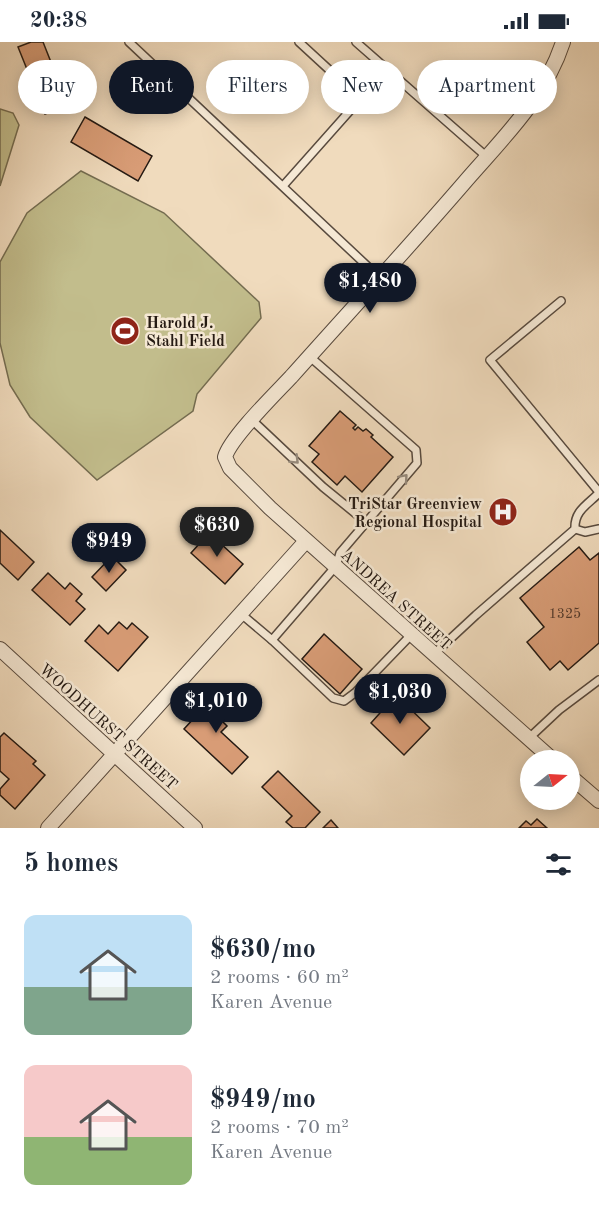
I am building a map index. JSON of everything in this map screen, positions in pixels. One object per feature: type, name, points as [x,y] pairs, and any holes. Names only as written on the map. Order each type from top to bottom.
[{"type":"street","points":[[252,420],[381,279],[487,157],[536,97],[549,75],[563,42]]},
{"type":"street","name":"ANDREA STREET","points":[[252,420],[230,446],[225,457],[230,468],[306,541],[542,750]]},
{"type":"street","points":[[48,828],[306,541]]},
{"type":"street","name":"WOODHURST STREET","points":[[0,649],[195,828]]},
{"type":"street","points":[[580,785],[599,801]]},
{"type":"lane","points":[[129,42],[381,279]]},
{"type":"lane","points":[[299,42],[321,62]]},
{"type":"lane","points":[[356,42],[377,60]]},
{"type":"lane","points":[[405,85],[487,157]]},
{"type":"lane","points":[[283,186],[346,114]]},
{"type":"lane","points":[[561,301],[490,360],[599,493],[579,512],[574,520],[575,529]]},
{"type":"lane","points":[[272,640],[336,566],[340,553],[417,463],[416,450],[309,356]]},
{"type":"lane","points":[[252,420],[323,487],[366,522]]},
{"type":"lane","points":[[575,529],[585,532],[599,529]]},
{"type":"lane","points":[[434,654],[575,529]]},
{"type":"lane","points":[[240,613],[333,698],[344,700],[356,692],[412,634]]},
{"type":"lane","points":[[528,738],[559,710],[599,680]]},
{"type":"shaded area","points":[[0,109],[13,113],[19,125],[0,186]]},
{"type":"shaded area","name":"Harold J. Stahl Field","points":[[81,171],[164,213],[259,302],[261,318],[197,394],[193,411],[97,480],[30,417],[10,385],[0,343],[0,262],[27,213]]},
{"type":"building","points":[[31,42],[43,42],[50,60],[23,60],[18,47]]},
{"type":"building","points":[[85,117],[152,156],[138,181],[71,142]]},
{"type":"building","points":[[340,411],[356,425],[353,428],[355,430],[358,427],[363,431],[366,429],[373,435],[371,437],[393,457],[362,492],[345,476],[337,485],[312,462],[319,454],[309,446]]},
{"type":"building","points":[[0,530],[34,562],[18,580],[0,563]]},
{"type":"building","points":[[209,533],[243,564],[225,584],[191,553]]},
{"type":"building","points":[[579,547],[590,560],[599,553],[599,643],[568,670],[560,661],[550,670],[527,642],[544,627],[520,598]]},
{"type":"building","points":[[112,556],[126,570],[106,591],[92,577]]},
{"type":"building","points":[[48,573],[65,589],[70,583],[82,594],[76,601],[85,609],[70,625],[32,590]]},
{"type":"building","points":[[119,622],[127,629],[132,623],[148,637],[118,671],[85,641],[99,625],[108,634]]},
{"type":"building","points":[[324,634],[362,669],[340,694],[302,659]]},
{"type":"building","points":[[219,691],[232,704],[219,718],[227,726],[221,732],[248,757],[232,774],[184,729]]},
{"type":"building","points":[[396,695],[430,728],[404,755],[371,723]]},
{"type":"building","points":[[4,733],[36,761],[33,764],[45,775],[15,809],[0,795],[0,789],[9,779],[0,771],[0,737]]},
{"type":"building","points":[[278,771],[320,812],[305,828],[293,828],[286,822],[292,816],[262,787]]},
{"type":"building","points":[[537,819],[547,828],[519,828],[526,821],[531,825]]},
{"type":"building","points":[[331,820],[338,828],[323,828]]},
{"type":"place","name":"Harold J. Stahl Field","points":[[125,331]]},
{"type":"place","name":"TriStar Greenview Regional Hospital","points":[[503,512]]}]
